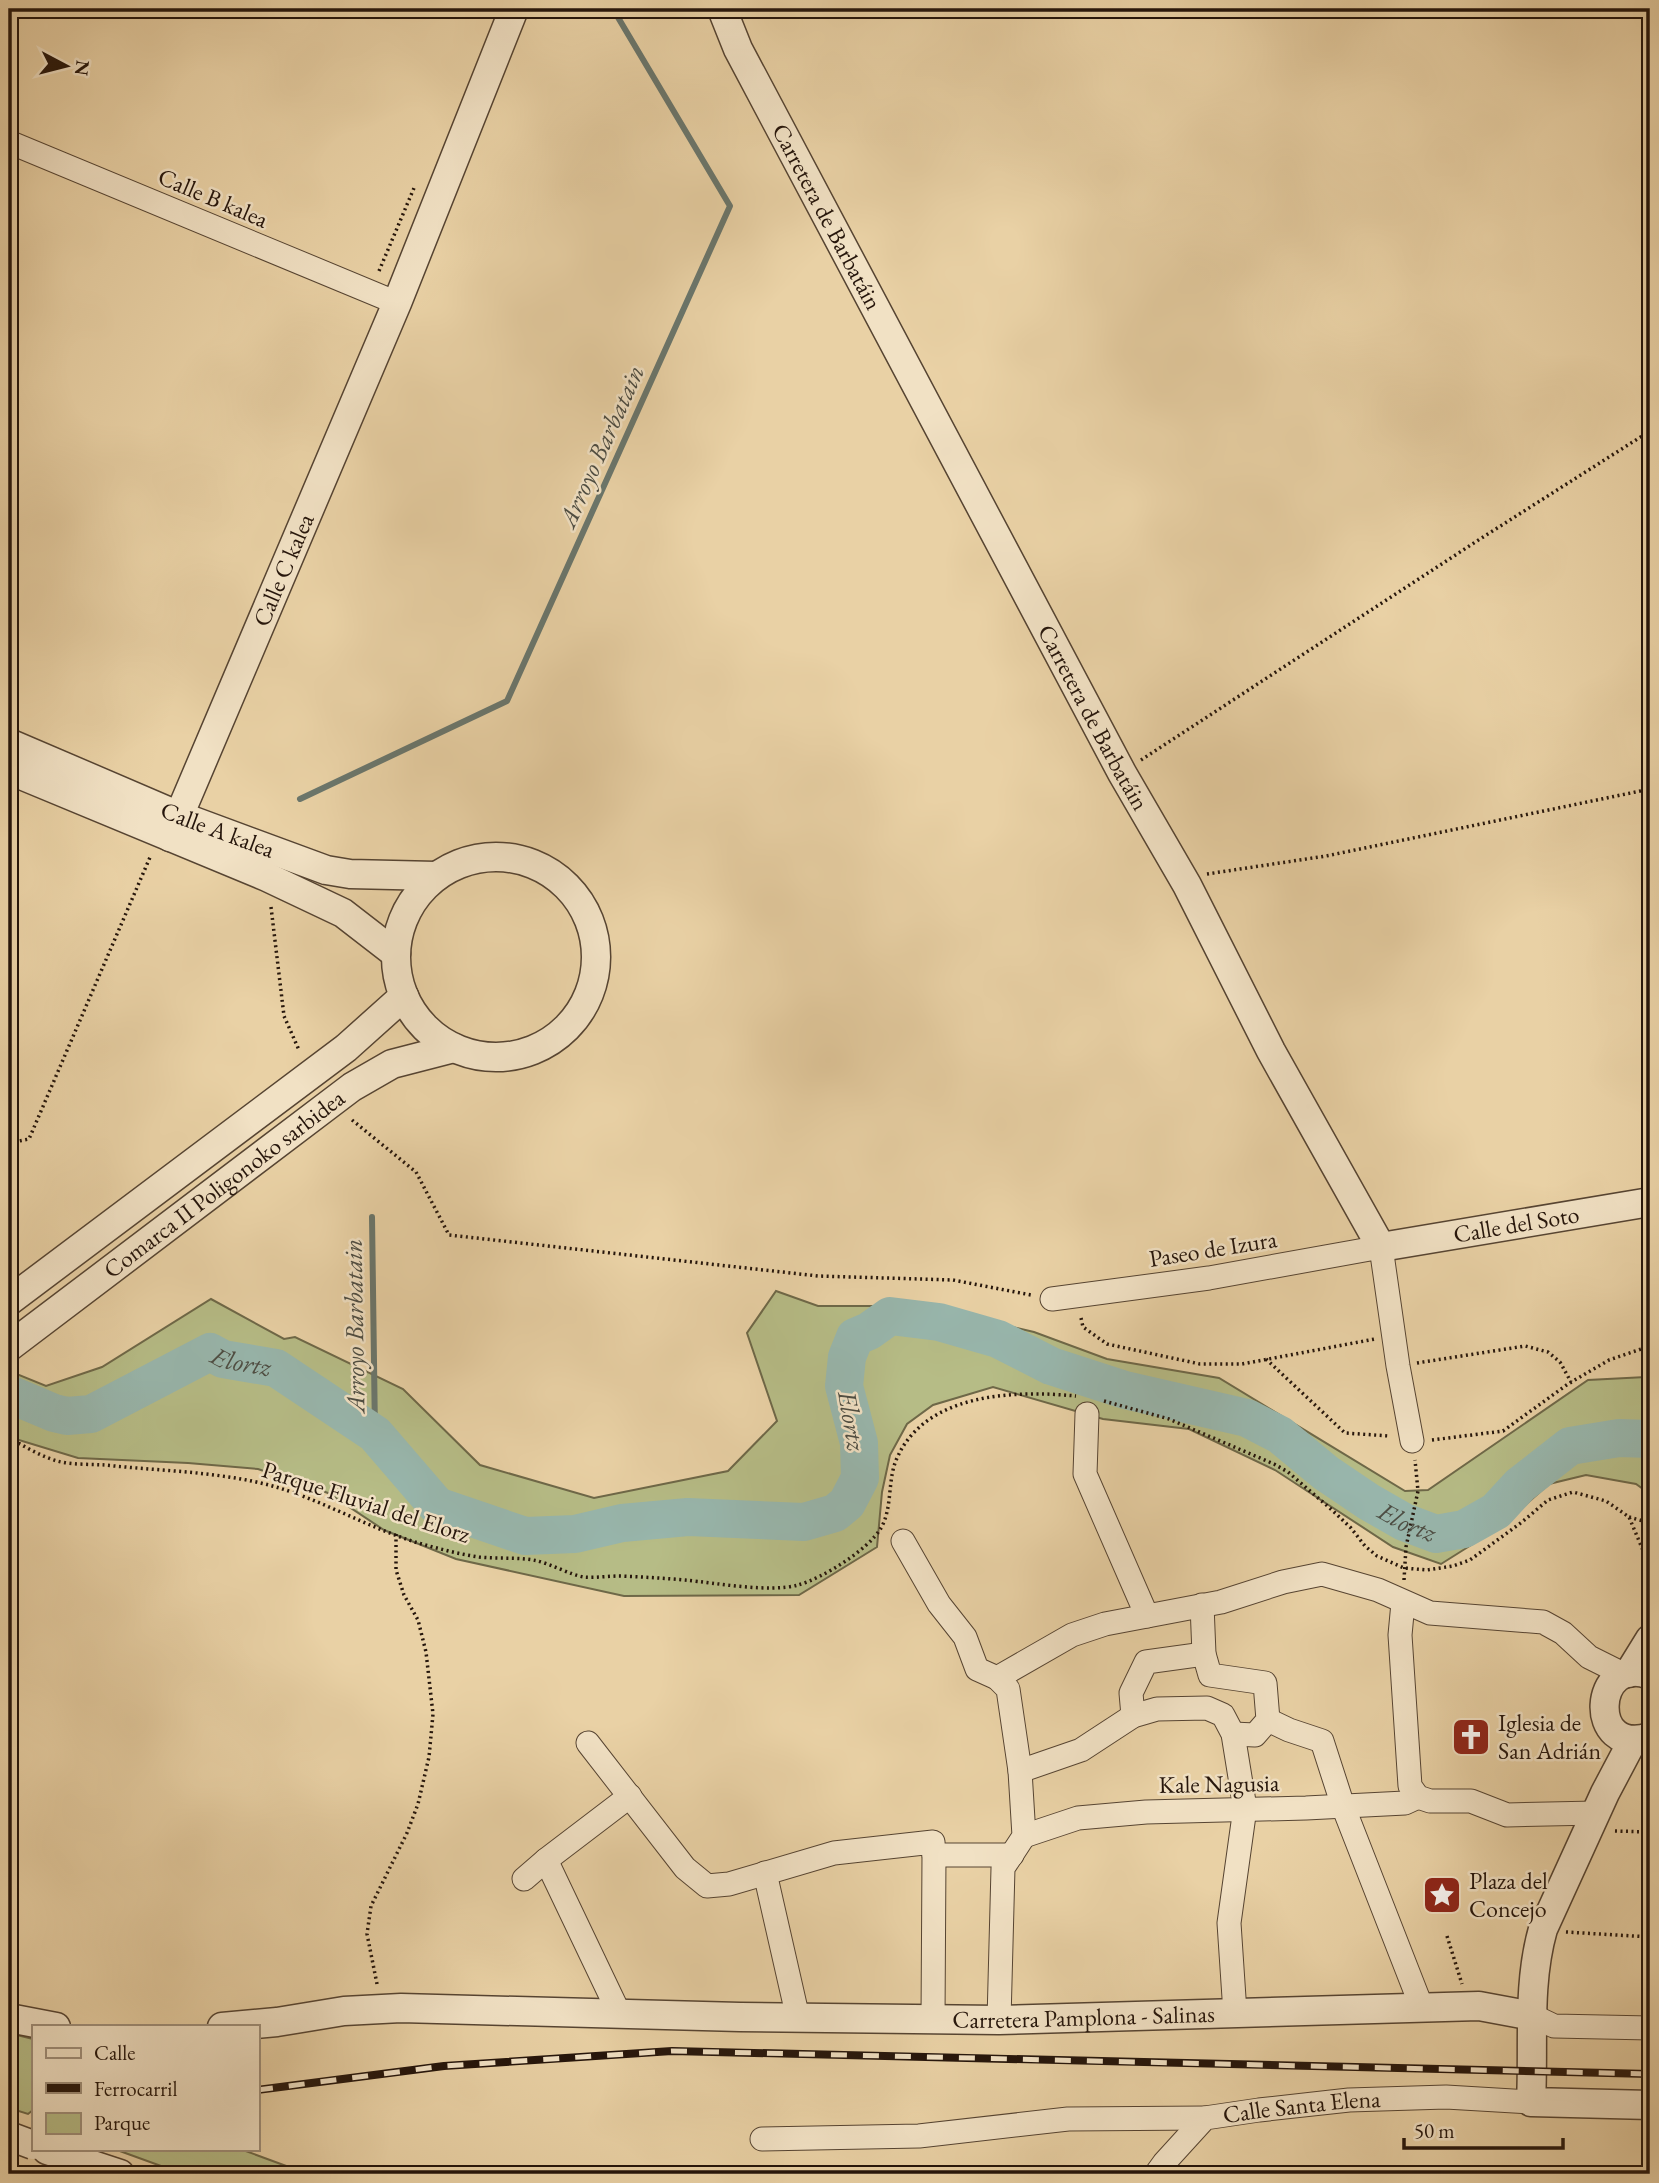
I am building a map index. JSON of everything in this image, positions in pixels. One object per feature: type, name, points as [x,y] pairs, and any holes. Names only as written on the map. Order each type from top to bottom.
[{"type":"street","name":"Calle C kalea","points":[[174,826],[397,303],[514,9]]},
{"type":"street","name":"Carretera de Barbatáin","points":[[722,9],[738,49],[1122,773],[1187,886],[1272,1051],[1381,1247],[1412,1441]]},
{"type":"street","name":"Calle B kalea","points":[[9,142],[397,303]]},
{"type":"street","name":"Calle A kalea","points":[[9,743],[174,826],[267,877],[343,913],[396,954]]},
{"type":"street","name":"Calle A kalea","points":[[9,770],[174,826],[326,870],[350,874],[436,876]]},
{"type":"street","points":[[496,856],[528,861],[558,876],[580,900],[593,930],[597,962],[590,994],[573,1022],[548,1043],[518,1055],[486,1057],[454,1048],[433,1035],[416,1017],[404,996],[396,954],[401,924],[415,898],[436,876],[465,861],[496,856]]},
{"type":"street","name":"Comarca II Poligonoko sarbidea","points":[[9,1301],[346,1048],[404,996]]},
{"type":"street","name":"Comarca II Poligonoko sarbidea","points":[[9,1347],[352,1087],[393,1064],[454,1048]]},
{"type":"street","name":"Calle del Soto","points":[[1381,1247],[1650,1202]]},
{"type":"street","name":"Paseo de Izura","points":[[1063,1297],[1209,1278],[1381,1247]]},
{"type":"street","points":[[1087,1403],[1085,1474],[1147,1616]]},
{"type":"street","points":[[903,1541],[939,1604],[965,1637],[977,1669],[997,1678],[1008,1689],[1020,1771],[1018,1845],[1003,1868],[999,2020]]},
{"type":"street","points":[[997,1678],[1072,1635],[1105,1624],[1221,1602],[1283,1582],[1322,1574],[1378,1590],[1430,1614],[1543,1622],[1563,1633],[1589,1657],[1635,1674]]},
{"type":"street","points":[[1403,1603],[1401,1635],[1410,1786],[1418,1797]]},
{"type":"street","points":[[1020,1771],[1081,1749],[1133,1716],[1157,1709],[1207,1708],[1223,1715],[1233,1734],[1255,1735],[1268,1720],[1265,1683],[1209,1675],[1203,1654],[1202,1605]]},
{"type":"street","points":[[1597,1812],[1606,1712],[1612,1684],[1635,1674],[1650,1639]]},
{"type":"street","points":[[1133,1716],[1131,1693],[1146,1662],[1203,1654]]},
{"type":"street","points":[[1531,2102],[1535,1964],[1543,1929],[1597,1812],[1642,1739],[1622,1737],[1606,1712],[1589,1657]]},
{"type":"street","points":[[1268,1720],[1322,1741],[1343,1806],[1422,2008]]},
{"type":"street","name":"Carretera Pamplona - Salinas","points":[[1233,1734],[1245,1808],[1230,1923],[1235,2013]]},
{"type":"street","points":[[524,1879],[630,1796],[588,1743]]},
{"type":"street","name":"Kale Nagusia","points":[[630,1796],[685,1868],[707,1886],[729,1884],[834,1853],[933,1842],[934,1855],[1018,1845],[1078,1818],[1146,1812],[1405,1803],[1418,1797],[1430,1801],[1471,1801],[1507,1815],[1597,1812]]},
{"type":"street","name":"Carretera Pamplona - Salinas","points":[[933,2019],[934,1855]]},
{"type":"street","points":[[546,1860],[619,2013]]},
{"type":"street","points":[[765,1873],[798,2018]]},
{"type":"street","name":"Carretera Pamplona - Salinas","points":[[244,2025],[344,2011],[384,2009],[999,2020],[1479,2006],[1533,2016]]},
{"type":"street","points":[[1533,2016],[1554,2026],[1650,2028]]},
{"type":"street","points":[[9,2018],[46,2025]]},
{"type":"street","name":"Calle Santa Elena","points":[[762,2139],[919,2136],[1068,2119],[1205,2119],[1349,2100],[1446,2097],[1650,2105]]},
{"type":"street","name":"Calle Santa Elena","points":[[1156,2174],[1205,2119]]},
{"type":"street","points":[[9,2136],[32,2145]]},
{"type":"street","points":[[53,2152],[120,2174]]},
{"type":"path","points":[[1122,773],[1650,431]]},
{"type":"path","points":[[1187,886],[1210,872],[1326,856],[1650,789]]},
{"type":"path","points":[[9,1143],[29,1139],[149,857],[174,826]]},
{"type":"path","points":[[267,877],[284,1016],[299,1050]]},
{"type":"path","points":[[352,1120],[416,1172],[449,1235],[818,1276],[953,1280],[1063,1297],[1083,1327],[1107,1344],[1200,1364],[1242,1364],[1394,1335]]},
{"type":"path","points":[[1398,1366],[1525,1346],[1548,1352],[1560,1362],[1571,1382]]},
{"type":"path","points":[[1265,1359],[1345,1433],[1387,1435],[1412,1441],[1503,1431],[1571,1382],[1609,1360],[1650,1346]]},
{"type":"path","name":"Parque Fluvial del Elorz","points":[[9,1438],[59,1462],[185,1471],[267,1485],[420,1543],[458,1553],[532,1560],[582,1577],[664,1578],[760,1588],[797,1586],[822,1574],[870,1541],[881,1527],[887,1513],[896,1460],[910,1435],[927,1420],[954,1406],[995,1397],[1036,1394],[1169,1419],[1275,1464],[1288,1472],[1341,1519],[1377,1556],[1404,1569]]},
{"type":"path","points":[[1412,1441],[1418,1491],[1404,1569],[1427,1570],[1453,1566],[1470,1559],[1548,1500],[1573,1492],[1606,1501],[1629,1517],[1650,1523]]},
{"type":"path","points":[[1629,1517],[1650,1567]]},
{"type":"path","points":[[384,2009],[367,1934],[371,1906],[407,1833],[418,1804],[429,1757],[433,1714],[426,1652],[418,1620],[404,1595],[396,1570],[396,1534]]},
{"type":"path","points":[[1597,1812],[1650,1832]]},
{"type":"path","points":[[1543,1929],[1650,1937]]},
{"type":"path","points":[[1447,1936],[1468,2007]]},
{"type":"green space","points":[[776,1291],[818,1306],[925,1306],[1034,1332],[1107,1359],[1219,1378],[1405,1491],[1428,1490],[1588,1380],[1646,1377],[1650,1378],[1650,1494],[1636,1484],[1586,1475],[1549,1484],[1503,1525],[1441,1564],[1393,1547],[1275,1470],[1189,1429],[1103,1419],[993,1387],[933,1405],[907,1424],[890,1455],[882,1492],[877,1547],[799,1595],[624,1596],[456,1559],[384,1530],[328,1493],[258,1469],[78,1458],[9,1437],[9,1368],[14,1373],[46,1386],[102,1367],[211,1299],[284,1339],[295,1337],[403,1389],[480,1465],[594,1498],[728,1471],[777,1421],[747,1333]]},
{"type":"green space","points":[[9,2033],[32,2039],[32,2111],[28,2114],[9,2108]]},
{"type":"green space","points":[[122,2152],[248,2152],[308,2174],[183,2174]]},
{"type":"waterway","name":"Arroyo Barbatain","points":[[300,799],[507,701],[730,206],[613,9]]},
{"type":"waterway","name":"Arroyo Barbatain","points":[[372,1217],[375,1434]]},
{"type":"waterway","name":"Elortz","points":[[9,1394],[54,1413],[67,1416],[91,1414],[210,1352],[223,1359],[276,1368],[375,1434],[437,1506],[525,1536],[575,1534],[622,1523],[688,1517],[804,1522],[835,1513],[847,1503],[860,1478],[859,1443],[844,1386],[847,1357],[855,1337],[890,1316],[939,1322],[998,1339],[1051,1366],[1125,1390],[1247,1418],[1280,1435],[1326,1473],[1369,1502],[1404,1522],[1436,1534],[1464,1529],[1496,1511],[1520,1485],[1570,1446],[1619,1438],[1650,1439]]},
{"type":"railway","points":[[259,2090],[444,2066],[672,2051],[1650,2074]]},
{"type":"railway","points":[[9,2138],[32,2132]]},
{"type":"place","name":"Iglesia de San Adrián","points":[[1471,1737]]},
{"type":"place","name":"Plaza del Concejo","points":[[1442,1895]]}]
